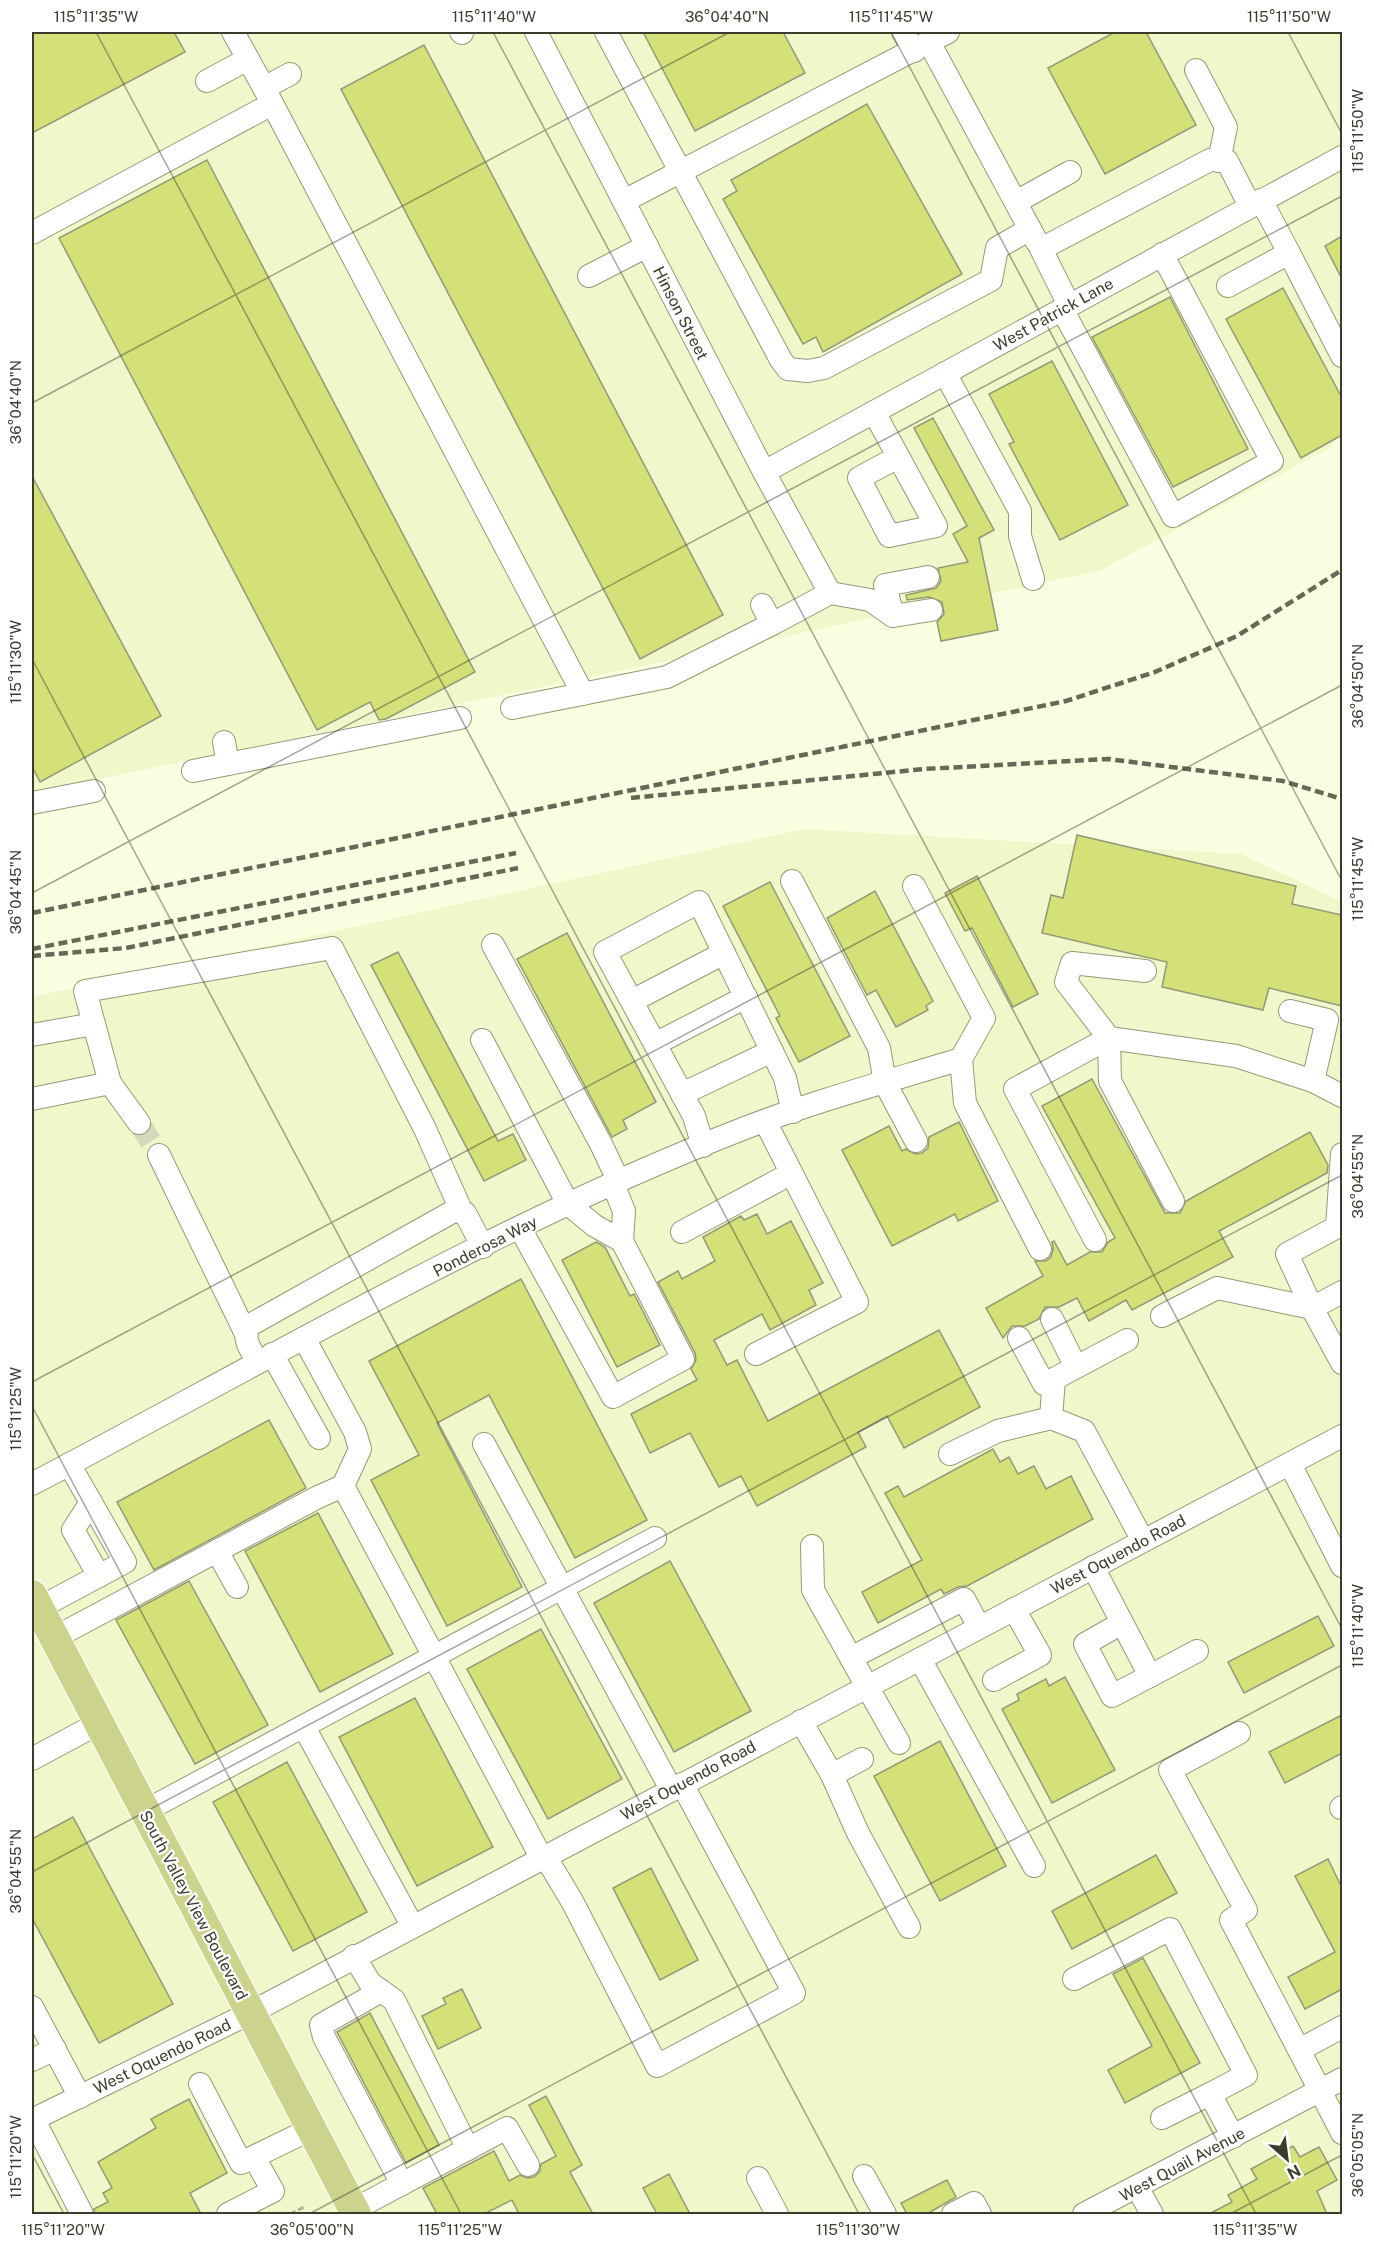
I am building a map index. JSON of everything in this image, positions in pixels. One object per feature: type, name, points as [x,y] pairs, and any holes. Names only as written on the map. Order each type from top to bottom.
[{"type":"main road","name":"South Valley View Boulevard","points":[[35,1602],[354,2212]]},
{"type":"street","points":[[234,32],[583,694]]},
{"type":"street","name":"Hinson Street","points":[[536,32],[764,472],[830,593]]},
{"type":"street","points":[[606,32],[780,360],[788,369],[808,371],[824,368],[991,280],[997,248],[1030,229]]},
{"type":"street","points":[[624,201],[923,39],[1041,249],[1066,307],[1173,516],[1272,461],[1162,254]]},
{"type":"street","points":[[207,81],[248,59]]},
{"type":"street","points":[[1196,70],[1226,127],[1219,161]]},
{"type":"street","points":[[32,233],[268,96],[290,74]]},
{"type":"street","name":"West Patrick Lane","points":[[764,472],[1342,157]]},
{"type":"street","points":[[1041,249],[1210,160],[1227,161],[1289,253],[1342,356]]},
{"type":"street","points":[[1016,202],[1070,172]]},
{"type":"street","points":[[590,276],[647,246]]},
{"type":"street","points":[[1228,286],[1289,253]]},
{"type":"street","points":[[945,373],[1020,511],[1020,536],[1033,579]]},
{"type":"street","points":[[874,412],[898,458]]},
{"type":"street","points":[[893,616],[885,585],[928,577]]},
{"type":"street","points":[[512,708],[667,677],[767,614],[830,593],[870,600],[893,616],[931,610]]},
{"type":"street","points":[[193,771],[228,764],[284,742],[460,718]]},
{"type":"street","points":[[224,742],[228,764]]},
{"type":"street","points":[[32,803],[94,791]]},
{"type":"street","points":[[792,881],[879,1048],[885,1083],[916,1141]]},
{"type":"street","points":[[914,886],[984,1018],[961,1059],[965,1103],[1040,1250]]},
{"type":"street","points":[[703,1146],[694,1116],[605,952],[699,902],[785,1078],[793,1112]]},
{"type":"street","points":[[493,945],[601,1144],[624,1211],[622,1241],[683,1359],[613,1397],[520,1228]]},
{"type":"street","points":[[139,1123],[110,1083],[85,991],[332,948],[425,1130],[461,1210],[483,1247]]},
{"type":"street","points":[[632,1001],[724,953]]},
{"type":"street","points":[[1145,971],[1072,963],[1066,982],[1109,1038],[1110,1081],[1173,1201]]},
{"type":"street","points":[[655,1044],[746,997]]},
{"type":"street","points":[[1290,1011],[1327,1020],[1313,1081]]},
{"type":"street","points":[[32,1035],[94,1024]]},
{"type":"street","points":[[1095,1240],[1015,1089],[1109,1038],[1236,1056],[1313,1081],[1342,1096]]},
{"type":"street","points":[[482,1040],[568,1204],[595,1226],[622,1241]]},
{"type":"street","points":[[682,1094],[772,1051]]},
{"type":"street","name":"Ponderosa Way","points":[[32,1484],[265,1358],[568,1204],[765,1121],[961,1059]]},
{"type":"street","points":[[32,1098],[110,1083]]},
{"type":"street","points":[[756,1354],[857,1302],[765,1121]]},
{"type":"street","points":[[1342,1154],[1336,1227],[1287,1254],[1312,1308],[1342,1363]]},
{"type":"street","points":[[159,1155],[245,1332],[246,1341],[265,1358],[319,1438]]},
{"type":"street","points":[[682,1232],[790,1174]]},
{"type":"street","points":[[245,1332],[260,1319],[454,1211],[461,1210]]},
{"type":"street","points":[[1162,1316],[1218,1288],[1312,1308],[1342,1292]]},
{"type":"street","points":[[1052,1319],[1076,1367]]},
{"type":"street","points":[[54,1638],[343,1486],[360,1449],[355,1432],[304,1338]]},
{"type":"street","points":[[1019,1338],[1044,1384],[1127,1340]]},
{"type":"street","points":[[1051,1418],[1054,1378]]},
{"type":"street","points":[[950,1454],[998,1431],[1051,1418],[1084,1431],[1143,1541]]},
{"type":"street","name":"West Oquendo Road","points":[[33,2120],[250,2013],[412,1925],[1342,1436]]},
{"type":"street","points":[[343,1486],[543,1856],[572,1901],[657,2066],[794,1993],[562,1589],[484,1444]]},
{"type":"street","points":[[35,1602],[99,1576],[73,1530],[91,1502],[69,1464]]},
{"type":"street","points":[[1290,1464],[1342,1566]]},
{"type":"street","points":[[145,1811],[655,1538]]},
{"type":"street","points":[[812,1546],[813,1590],[898,1743]]},
{"type":"street","points":[[217,1551],[237,1587]]},
{"type":"street","points":[[1093,1567],[1150,1676]]},
{"type":"street","points":[[851,1659],[964,1599],[979,1627]]},
{"type":"street","points":[[994,1680],[1040,1655],[1014,1609]]},
{"type":"street","points":[[1122,1623],[1085,1644],[1112,1696],[1197,1651]]},
{"type":"street","points":[[920,1659],[1034,1866]]},
{"type":"street","points":[[801,1721],[832,1774],[858,1833],[909,1927]]},
{"type":"street","points":[[32,1759],[99,1723]]},
{"type":"street","points":[[304,1727],[412,1925]]},
{"type":"street","points":[[1239,1733],[1170,1770],[1246,1910],[1231,1920],[1342,2133]]},
{"type":"street","points":[[832,1774],[862,1759]]},
{"type":"street","points":[[1074,1979],[1170,1929],[1246,2075],[1162,2118]]},
{"type":"street","points":[[354,1956],[370,1983],[394,2000],[468,2149]]},
{"type":"street","points":[[381,1991],[321,2025],[324,2037],[402,2184]]},
{"type":"street","points":[[32,2007],[80,2097]]},
{"type":"street","points":[[1299,2050],[1342,2027]]},
{"type":"street","points":[[32,2060],[55,2049]]},
{"type":"street","name":"West Quail Avenue","points":[[1084,2214],[1342,2079]]},
{"type":"street","points":[[200,2084],[241,2163],[311,2129]]},
{"type":"street","points":[[1210,2094],[1233,2137]]},
{"type":"street","points":[[33,2120],[82,2214]]},
{"type":"street","points":[[354,2212],[507,2128],[528,2165]]},
{"type":"street","points":[[228,2214],[273,2191],[254,2157]]},
{"type":"street","points":[[864,2176],[885,2214]]},
{"type":"street","points":[[758,2178],[777,2214]]},
{"type":"street","points":[[1137,2187],[1152,2214]]},
{"type":"street","points":[[953,2214],[974,2203],[980,2214]]},
{"type":"path","points":[[290,2214],[306,2206]]},
{"type":"shaded area","points":[[32,32],[1342,32],[1342,431],[1330,448],[1099,571],[32,793]]},
{"type":"shaded area","points":[[803,829],[1241,854],[1342,902],[1342,2214],[32,2214],[32,997]]},
{"type":"building","points":[[32,32],[174,32],[185,52],[32,133]]},
{"type":"building","points":[[643,32],[783,32],[805,73],[695,131]]},
{"type":"building","points":[[1115,32],[1146,32],[1196,125],[1105,174],[1048,68]]},
{"type":"building","points":[[424,45],[723,615],[640,659],[341,89]]},
{"type":"building","points":[[867,104],[962,274],[823,352],[816,337],[803,344],[723,199],[737,191],[731,180]]},
{"type":"building","points":[[207,160],[475,672],[386,719],[379,720],[370,702],[317,730],[59,238]]},
{"type":"building","points":[[1342,236],[1342,279],[1325,246]]},
{"type":"building","points":[[1283,288],[1342,398],[1342,435],[1301,458],[1226,319]]},
{"type":"building","points":[[1170,297],[1248,449],[1173,487],[1092,337]]},
{"type":"building","points":[[1052,361],[1128,505],[1060,540],[1009,444],[1014,442],[989,394]]},
{"type":"building","points":[[933,418],[994,530],[979,538],[998,630],[941,641],[937,622],[944,614],[942,602],[929,597],[907,600],[906,595],[936,588],[941,581],[938,568],[968,562],[953,534],[967,526],[914,428]]},
{"type":"building","points":[[32,476],[161,716],[40,782],[32,766]]},
{"type":"building","points":[[1077,835],[1296,886],[1292,904],[1342,915],[1342,1006],[1269,988],[1263,1010],[1162,987],[1167,962],[1042,933],[1051,895],[1063,898]]},
{"type":"building","points":[[977,876],[1038,994],[1013,1007],[972,928],[965,931],[945,893]]},
{"type":"building","points":[[770,882],[850,1036],[799,1062],[776,1018],[780,1016],[723,906]]},
{"type":"building","points":[[875,891],[933,1001],[926,1006],[928,1010],[896,1027],[876,990],[867,995],[827,918]]},
{"type":"building","points":[[567,933],[656,1102],[623,1120],[627,1129],[612,1137],[517,959]]},
{"type":"building","points":[[398,952],[498,1141],[513,1134],[526,1160],[484,1181],[371,965]]},
{"type":"building","points":[[1092,1079],[1165,1213],[1180,1213],[1186,1201],[1310,1132],[1328,1165],[1327,1173],[1219,1231],[1233,1257],[1132,1310],[1126,1300],[1089,1321],[1077,1298],[1059,1307],[1045,1307],[1039,1319],[1025,1326],[1012,1326],[1003,1338],[986,1308],[1043,1276],[1035,1261],[1046,1261],[1051,1257],[1052,1242],[1054,1241],[1067,1265],[1090,1252],[1102,1252],[1108,1242],[1115,1238],[1042,1106]]},
{"type":"building","points":[[959,1122],[998,1201],[958,1221],[955,1214],[892,1246],[842,1150],[889,1126],[902,1151],[906,1149],[915,1154],[922,1153],[928,1148],[929,1137]]},
{"type":"building","points":[[757,1214],[767,1234],[791,1221],[823,1283],[809,1290],[816,1305],[770,1330],[762,1314],[714,1340],[727,1365],[737,1360],[768,1421],[939,1330],[980,1407],[904,1448],[887,1416],[858,1432],[866,1447],[757,1506],[741,1476],[719,1487],[690,1433],[650,1453],[631,1414],[697,1380],[691,1369],[696,1360],[695,1353],[658,1282],[678,1271],[682,1279],[715,1261],[703,1237],[741,1216],[744,1220]]},
{"type":"building","points":[[596,1242],[605,1247],[630,1296],[634,1294],[660,1345],[617,1367],[562,1260]]},
{"type":"building","points":[[521,1279],[647,1520],[575,1558],[489,1395],[437,1423],[522,1587],[447,1626],[371,1480],[419,1455],[369,1361]]},
{"type":"building","points":[[269,1420],[306,1488],[154,1570],[117,1502]]},
{"type":"building","points":[[993,1449],[1000,1462],[1009,1457],[1018,1474],[1034,1466],[1046,1489],[1071,1476],[1093,1519],[967,1586],[958,1587],[944,1594],[941,1589],[878,1623],[862,1592],[922,1560],[885,1493],[898,1486],[904,1497]]},
{"type":"building","points":[[318,1513],[393,1654],[320,1692],[245,1551]]},
{"type":"building","points":[[670,1561],[751,1711],[674,1752],[594,1603]]},
{"type":"building","points":[[189,1581],[268,1725],[195,1764],[116,1620]]},
{"type":"building","points":[[1318,1616],[1334,1646],[1244,1693],[1228,1662]]},
{"type":"building","points":[[541,1629],[622,1779],[548,1819],[467,1669]]},
{"type":"building","points":[[1065,1677],[1115,1770],[1052,1803],[1002,1709],[1019,1700],[1017,1694],[1046,1679],[1049,1686]]},
{"type":"building","points":[[415,1698],[493,1847],[417,1886],[339,1737]]},
{"type":"building","points":[[1342,1715],[1342,1753],[1285,1783],[1269,1752]]},
{"type":"building","points":[[940,1741],[1006,1866],[940,1901],[874,1776]]},
{"type":"building","points":[[287,1762],[367,1912],[293,1951],[213,1802]]},
{"type":"building","points":[[73,1817],[173,2004],[99,2043],[32,1918],[32,1839]]},
{"type":"building","points":[[1156,1855],[1177,1893],[1072,1949],[1052,1911]]},
{"type":"building","points":[[1328,1859],[1342,1888],[1342,1989],[1305,2009],[1288,1977],[1335,1952],[1295,1876]]},
{"type":"building","points":[[651,1868],[698,1960],[660,1980],[613,1888]]},
{"type":"building","points":[[1143,1958],[1200,2063],[1125,2103],[1108,2070],[1152,2046],[1113,1974]]},
{"type":"building","points":[[462,1989],[481,2028],[438,2049],[422,2016],[446,2004],[443,1998]]},
{"type":"building","points":[[370,2013],[439,2145],[406,2163],[337,2032]]},
{"type":"building","points":[[546,2096],[582,2165],[570,2172],[593,2214],[519,2214],[512,2200],[484,2214],[437,2214],[423,2188],[494,2151],[509,2181],[520,2175],[527,2178],[534,2177],[540,2171],[541,2164],[556,2156],[529,2105]]},
{"type":"building","points":[[189,2099],[227,2173],[190,2193],[201,2214],[95,2214],[94,2209],[108,2202],[103,2193],[112,2188],[98,2162],[156,2128],[151,2119]]},
{"type":"building","points":[[1293,2146],[1300,2157],[1319,2147],[1337,2180],[1317,2191],[1327,2214],[1209,2214],[1232,2202],[1228,2195],[1257,2179],[1251,2169]]},
{"type":"building","points":[[669,2174],[690,2214],[657,2214],[643,2188]]},
{"type":"building","points":[[947,2180],[956,2197],[927,2214],[907,2214],[901,2203]]},
{"type":"tunnel","points":[[139,1123],[159,1155]]},
{"type":"railway","points":[[32,913],[1066,701],[1155,672],[1237,636],[1342,570]]},
{"type":"railway","points":[[631,798],[924,769],[1108,759],[1283,781],[1342,799]]},
{"type":"railway","points":[[32,949],[516,853]]},
{"type":"railway","points":[[32,956],[126,948],[518,868]]}]
